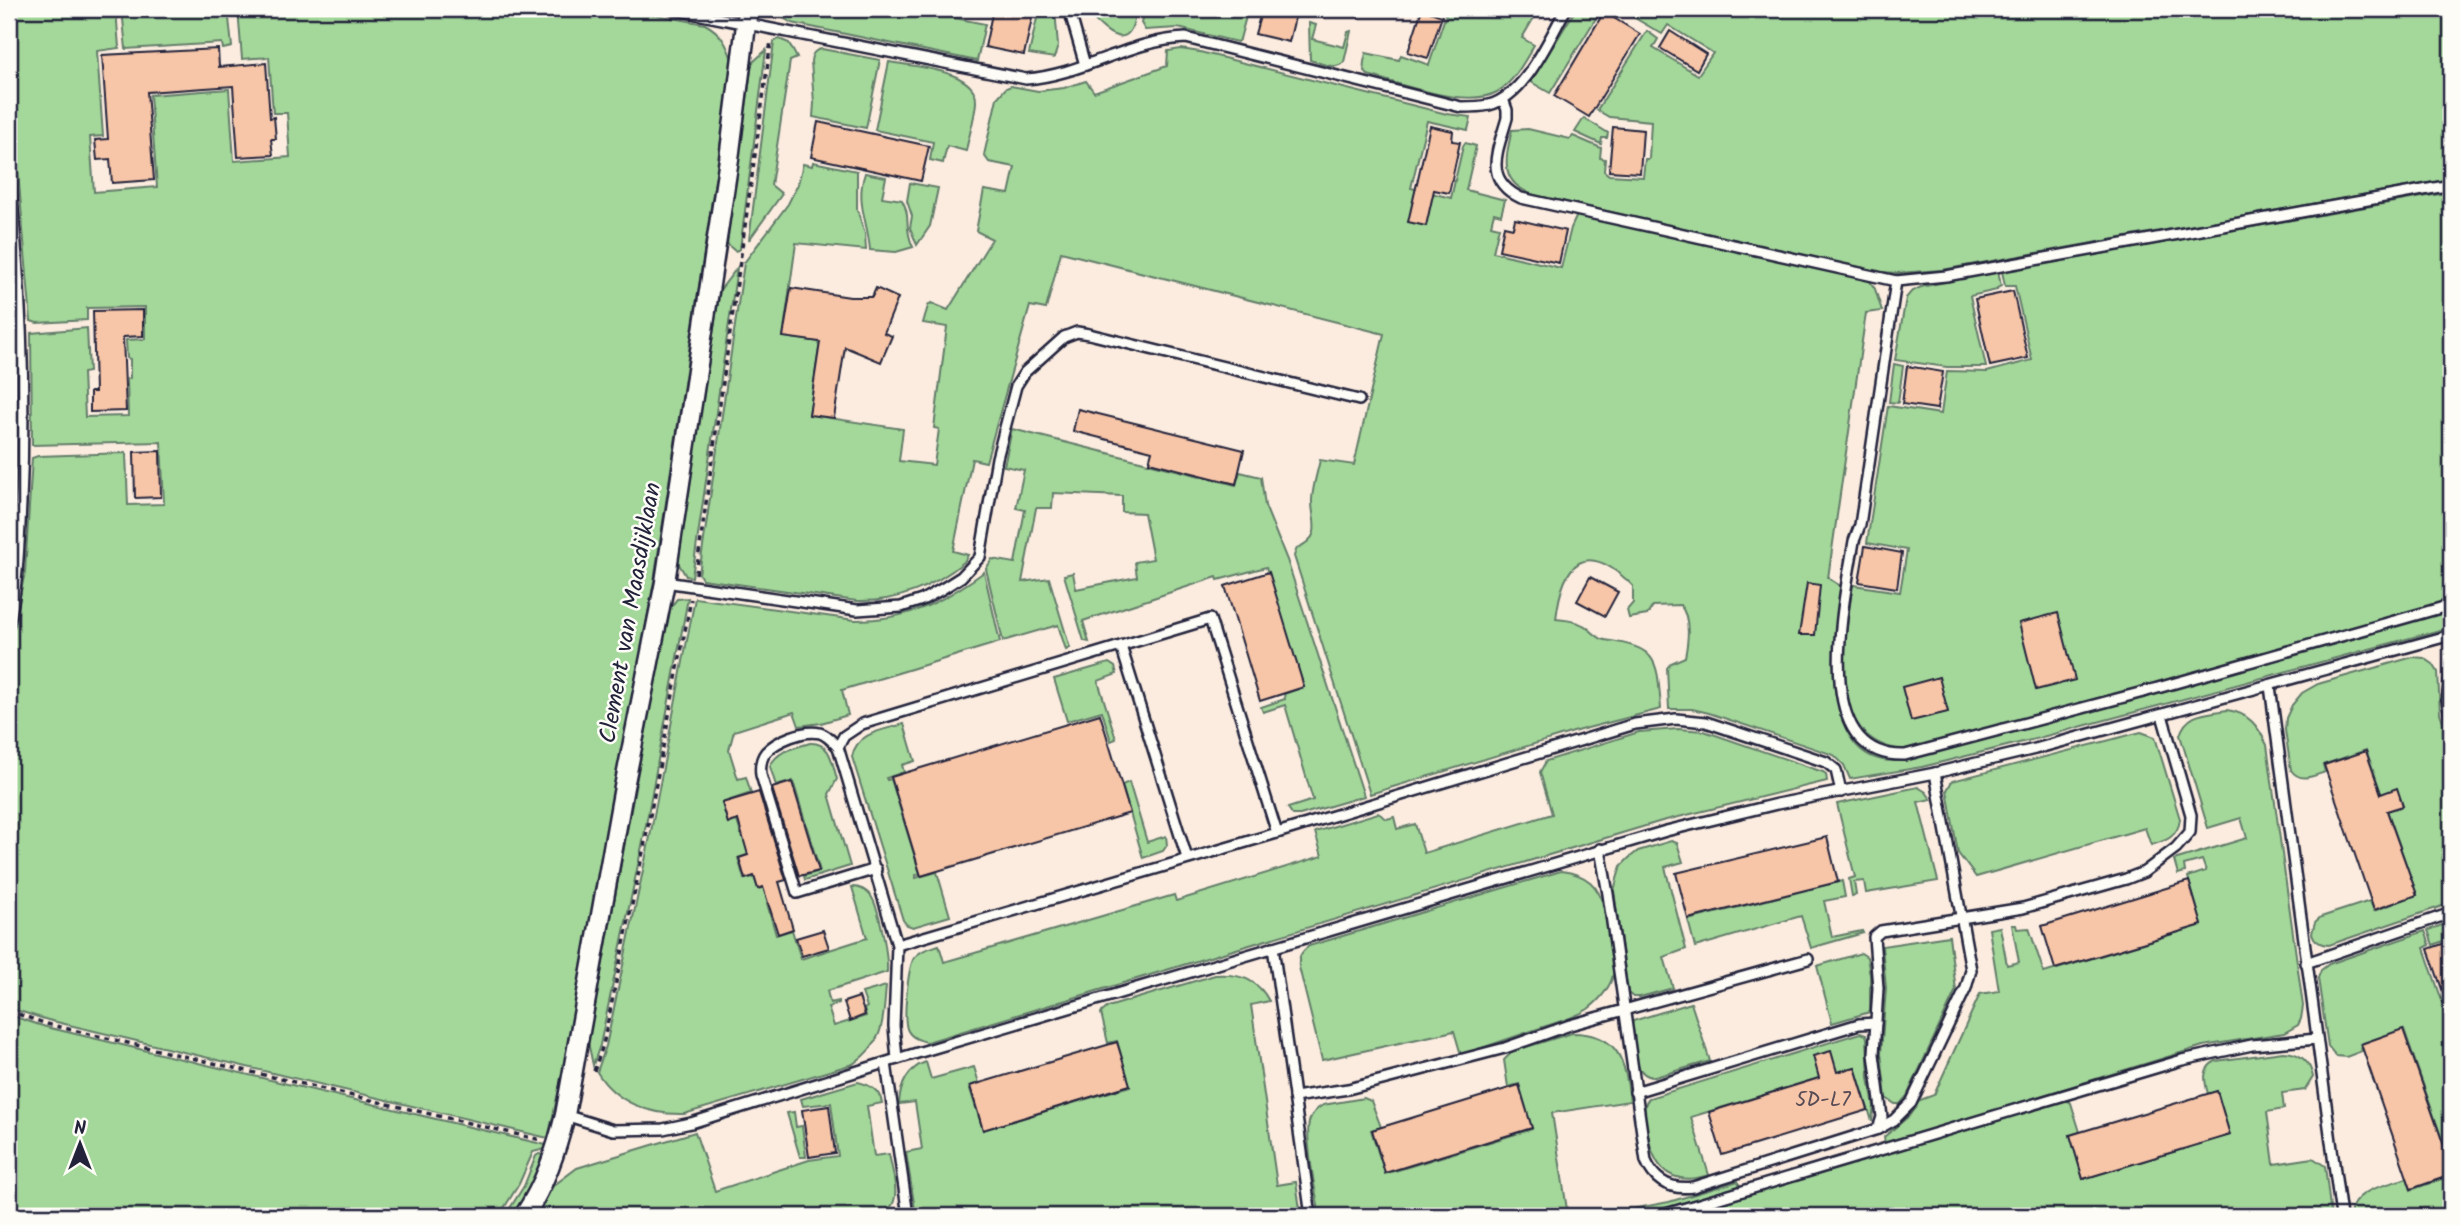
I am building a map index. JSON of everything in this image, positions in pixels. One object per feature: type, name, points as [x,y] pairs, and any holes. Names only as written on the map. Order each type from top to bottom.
[{"type":"street","name":"Clement van Maasdijklaan","points":[[524,1216],[538,1196],[558,1144],[565,1115],[624,787],[665,582],[727,173],[747,16]]},
{"type":"lane","points":[[671,9],[747,16],[992,74],[1026,79],[1062,73],[1148,42],[1186,38],[1461,107],[1489,105],[1503,99],[1522,82],[1566,9]]},
{"type":"lane","points":[[1069,9],[1085,65]]},
{"type":"lane","points":[[1503,99],[1507,118],[1494,168],[1502,184],[1521,198],[1896,281],[1925,280],[2451,185]]},
{"type":"lane","points":[[9,169],[18,265],[23,390],[23,453],[13,571],[16,592],[9,625]]},
{"type":"lane","points":[[1896,281],[1860,525],[1854,541],[1839,653],[1842,698],[1847,717],[1856,735],[1878,752],[1905,755],[2147,691],[2451,605]]},
{"type":"lane","points":[[665,582],[857,610],[901,607],[922,600],[961,578],[980,557],[997,458],[1016,386],[1046,350],[1073,332],[1359,400]]},
{"type":"lane","points":[[838,747],[844,736],[862,724],[1210,619],[1277,833]]},
{"type":"lane","points":[[565,1115],[613,1130],[663,1129],[691,1123],[1600,849],[1777,804],[1935,773],[2162,715],[2451,635]]},
{"type":"lane","points":[[1121,646],[1187,858]]},
{"type":"lane","points":[[2451,673],[2447,700],[2451,719]]},
{"type":"lane","points":[[2270,686],[2341,1216]]},
{"type":"lane","points":[[1878,1129],[1882,1117],[1874,1054],[1878,988],[1874,937],[1881,932],[2023,908],[2144,872],[2190,832],[2191,815],[2162,715]]},
{"type":"lane","points":[[897,945],[1636,724],[1676,719],[1706,722],[1826,762],[1836,771],[1842,792]]},
{"type":"lane","points":[[876,869],[797,893],[761,775],[762,760],[766,752],[781,741],[807,733],[820,733],[838,747],[876,869],[897,945],[894,1026],[897,1059]]},
{"type":"lane","points":[[1600,849],[1646,1161],[1651,1173],[1658,1180],[1678,1189],[1710,1182],[1878,1129],[1894,1120],[1911,1103],[1970,979],[1971,970],[1935,773]]},
{"type":"lane","points":[[2306,963],[2451,913]]},
{"type":"lane","points":[[1273,947],[1311,1216]]},
{"type":"lane","points":[[1294,1097],[1348,1089],[1505,1048],[1570,1025],[1808,959]]},
{"type":"lane","points":[[1636,1092],[1859,1024],[1876,1023]]},
{"type":"lane","points":[[1659,1216],[2182,1060],[2252,1045],[2317,1039]]},
{"type":"lane","points":[[886,1063],[908,1216]]},
{"type":"path","points":[[9,1012],[47,1024],[558,1144]]},
{"type":"green space","points":[[9,9],[116,9],[119,48],[97,51],[103,136],[90,137],[94,192],[157,187],[150,95],[229,89],[234,161],[290,157],[287,113],[273,113],[269,57],[242,59],[238,9],[625,9],[705,24],[720,35],[726,45],[733,62],[654,581],[570,1040],[548,1138],[48,1020],[9,1008],[9,647],[25,572],[32,458],[126,453],[128,505],[164,504],[161,442],[32,445],[31,333],[87,328],[89,372],[83,373],[85,417],[128,416],[127,379],[130,378],[130,359],[127,358],[126,340],[145,339],[145,307],[87,308],[87,320],[37,323],[31,321],[9,94]]},
{"type":"green space","points":[[122,9],[228,9],[232,47],[223,49],[222,43],[126,49]]},
{"type":"green space","points":[[779,9],[920,9],[985,24],[977,61],[792,23],[778,15]]},
{"type":"green space","points":[[1039,9],[1055,9],[1058,46],[1054,58],[1029,54]]},
{"type":"green space","points":[[1085,9],[1136,9],[1130,31],[1125,36],[1119,36],[1106,30]]},
{"type":"green space","points":[[1144,9],[1248,9],[1237,42],[1178,28],[1145,30],[1141,23]]},
{"type":"green space","points":[[1432,9],[1539,9],[1522,38],[1534,45],[1509,83],[1484,97],[1468,98],[1433,93],[1366,73],[1366,53],[1399,60],[1401,55],[1429,65],[1446,14]]},
{"type":"green space","points":[[1576,9],[1601,10],[1550,93],[1531,82]]},
{"type":"green space","points":[[1610,9],[2451,9],[2451,179],[1942,270],[1881,272],[1534,195],[1515,184],[1507,169],[1512,130],[1528,129],[1570,139],[1573,136],[1601,148],[1600,158],[1605,159],[1604,171],[1609,175],[1643,177],[1645,159],[1649,159],[1651,121],[1609,117],[1597,110],[1647,31],[1658,39],[1653,48],[1698,75],[1713,53],[1668,25],[1662,34],[1621,10],[1618,14]]},
{"type":"green space","points":[[1309,23],[1316,25],[1312,39],[1344,47],[1348,32],[1351,31],[1344,62],[1332,66],[1310,60]]},
{"type":"green space","points":[[779,39],[789,43],[797,58],[790,61],[771,185],[782,194],[749,240],[774,42]]},
{"type":"green space","points":[[822,49],[880,60],[866,128],[813,117],[811,61],[814,52]]},
{"type":"green space","points":[[1181,49],[1447,114],[1471,117],[1468,130],[1427,121],[1411,188],[1451,198],[1463,146],[1465,143],[1476,146],[1466,190],[1505,200],[1501,215],[1494,213],[1491,225],[1499,227],[1493,252],[1561,268],[1577,215],[1869,280],[1882,311],[1866,313],[1828,578],[1842,587],[1835,668],[1838,698],[1845,725],[1857,746],[1877,758],[1906,760],[2148,696],[2451,610],[2451,627],[2031,740],[1922,767],[1850,779],[1844,765],[1834,755],[1709,713],[1692,709],[1669,709],[1667,668],[1671,663],[1685,657],[1686,651],[1688,630],[1683,610],[1680,605],[1653,606],[1647,615],[1629,618],[1627,610],[1633,603],[1633,586],[1602,563],[1590,560],[1571,570],[1564,582],[1556,619],[1576,622],[1586,626],[1602,639],[1623,643],[1645,652],[1656,667],[1661,709],[1580,730],[1370,794],[1294,556],[1297,548],[1306,543],[1314,533],[1312,499],[1320,460],[1354,465],[1384,334],[1061,252],[1046,309],[1030,306],[986,462],[972,459],[953,551],[968,555],[964,562],[940,579],[914,592],[872,601],[702,579],[699,574],[744,263],[788,204],[798,184],[803,164],[812,166],[813,162],[857,171],[857,209],[865,234],[866,250],[796,243],[783,337],[820,342],[809,415],[903,429],[899,461],[934,465],[939,429],[934,428],[947,327],[923,323],[931,303],[948,310],[992,239],[976,231],[984,190],[1009,194],[1015,167],[989,162],[984,155],[997,98],[1011,86],[1038,91],[1064,88],[1086,81],[1094,92],[1167,66],[1168,51]]},
{"type":"green space","points":[[766,50],[740,249],[735,251],[727,241],[752,63]]},
{"type":"green space","points":[[889,62],[955,76],[974,91],[976,102],[966,151],[947,146],[943,163],[930,160],[933,142],[875,130]]},
{"type":"green space","points":[[1584,118],[1608,133],[1607,138],[1602,138],[1601,144],[1575,132]]},
{"type":"green space","points":[[865,173],[886,177],[882,197],[902,200],[907,212],[908,233],[913,247],[896,252],[870,250],[861,193]]},
{"type":"green space","points":[[910,183],[938,188],[930,226],[917,245],[910,228],[912,216],[907,201]]},
{"type":"green space","points":[[2451,192],[2451,600],[2146,687],[1903,750],[1878,743],[1860,728],[1850,708],[1845,684],[1846,632],[1853,585],[1900,592],[1907,550],[1867,543],[1888,406],[1941,414],[1947,371],[1987,372],[2032,360],[2015,286],[2005,286],[2002,271]]},
{"type":"green space","points":[[737,268],[692,577],[686,576],[677,561],[720,290]]},
{"type":"green space","points":[[1998,271],[2001,286],[1997,290],[1970,296],[1986,367],[1947,367],[1895,360],[1906,298],[1911,292],[1921,287]]},
{"type":"green space","points":[[9,279],[13,390],[9,527]]},
{"type":"green space","points":[[1894,364],[1903,366],[1898,403],[1889,402]]},
{"type":"green space","points":[[1012,429],[1236,485],[1240,472],[1261,477],[1265,506],[1287,560],[1364,796],[1300,815],[1293,815],[1288,808],[1313,800],[1285,705],[1263,712],[1261,707],[1285,699],[1284,694],[1304,687],[1266,567],[1218,580],[1217,577],[1083,621],[1089,642],[1084,641],[1064,575],[1073,573],[1076,589],[1137,577],[1135,562],[1153,559],[1144,513],[1122,512],[1122,496],[1053,493],[1052,508],[1036,508],[1022,582],[1049,578],[1070,648],[1066,650],[1058,625],[1003,641],[986,569],[992,559],[1015,563],[1025,510],[1016,508],[1024,470],[1004,466]]},
{"type":"green space","points":[[984,572],[1000,642],[842,690],[848,715],[799,726],[794,712],[734,731],[729,750],[738,779],[746,777],[751,793],[722,803],[728,824],[737,821],[741,834],[762,828],[768,848],[738,858],[744,879],[754,877],[758,889],[779,883],[783,897],[767,903],[776,935],[792,930],[801,959],[867,938],[852,887],[871,896],[883,933],[887,972],[827,991],[830,1003],[839,1001],[828,1007],[834,1026],[866,1016],[864,1009],[867,1007],[862,993],[886,986],[877,1039],[853,1064],[684,1114],[658,1112],[623,1099],[597,1072],[606,1046],[649,842],[695,598],[855,620],[874,619],[924,608]]},
{"type":"green space","points":[[688,598],[643,841],[600,1045],[593,1065],[588,1042],[668,610],[677,599]]},
{"type":"green space","points":[[2413,657],[2424,658],[2433,664],[2438,672],[2440,713],[2451,742],[2451,903],[2329,945],[2323,944],[2316,940],[2312,933],[2315,922],[2321,917],[2370,901],[2374,911],[2417,895],[2366,750],[2323,765],[2325,772],[2307,777],[2298,776],[2291,770],[2285,730],[2286,718],[2302,693],[2318,684]]},
{"type":"green space","points":[[1109,663],[1115,667],[1117,674],[1098,681],[1116,739],[1111,741],[1102,711],[1067,721],[1054,679]]},
{"type":"green space","points":[[2227,710],[2247,717],[2267,745],[2303,1006],[2298,1025],[2284,1033],[2203,1046],[1885,1144],[1884,1137],[1909,1116],[1920,1100],[1934,1095],[1980,994],[1999,991],[1989,929],[2000,927],[2007,965],[2019,962],[2012,925],[2016,925],[2017,929],[2029,928],[2044,973],[2202,925],[2188,877],[2206,871],[2202,860],[2184,865],[2185,872],[2178,874],[2174,860],[2247,838],[2241,818],[2208,828],[2180,735],[2183,727],[2192,718]]},
{"type":"green space","points":[[904,724],[915,761],[902,765],[904,772],[886,778],[891,779],[920,874],[916,875],[916,878],[937,872],[950,916],[913,927],[903,920],[852,757],[859,742],[865,737]]},
{"type":"green space","points":[[1678,729],[1704,731],[1823,772],[1827,781],[1662,821],[927,1042],[914,1037],[908,1031],[906,995],[910,972],[914,958],[925,950],[939,945],[944,962],[1174,895],[1176,901],[1322,856],[1315,832],[1378,813],[1387,819],[1394,817],[1397,829],[1415,824],[1424,853],[1552,814],[1540,772],[1546,761],[1639,732]]},
{"type":"green space","points":[[2141,732],[2155,737],[2180,819],[2174,834],[2151,845],[2145,828],[1976,877],[1958,853],[1947,790],[1952,781]]},
{"type":"green space","points":[[810,743],[822,746],[832,760],[837,779],[829,794],[850,866],[805,880],[804,876],[820,871],[793,781],[776,786],[770,766],[782,753]]},
{"type":"green space","points":[[1129,782],[1147,842],[1166,836],[1167,845],[1163,851],[1143,858],[1122,785]]},
{"type":"green space","points":[[1918,787],[1931,799],[1918,802],[1938,881],[1866,893],[1864,881],[1854,882],[1856,895],[1852,896],[1849,879],[1855,877],[1837,804]]},
{"type":"green space","points":[[1671,841],[1677,843],[1683,862],[1665,867],[1686,949],[1664,957],[1673,988],[1633,997],[1628,993],[1614,891],[1621,866],[1629,858],[1638,851]]},
{"type":"green space","points":[[1561,871],[1585,878],[1595,887],[1602,901],[1612,947],[1614,969],[1611,981],[1601,997],[1588,1009],[1566,1020],[1461,1055],[1454,1031],[1322,1060],[1299,967],[1301,955],[1309,946]]},
{"type":"green space","points":[[1842,881],[1845,897],[1824,901],[1832,937],[1862,931],[1863,933],[1811,948],[1801,916],[1695,947],[1688,920]]},
{"type":"green space","points":[[2451,922],[2451,938],[2433,945],[2428,930]]},
{"type":"green space","points":[[2425,931],[2430,945],[2424,948],[2451,1027],[2451,1165],[2404,1029],[2360,1044],[2362,1051],[2346,1057],[2336,1056],[2328,1046],[2318,978],[2321,970],[2329,964]]},
{"type":"green space","points":[[1949,936],[1956,990],[1907,1096],[1900,1104],[1895,1104],[1886,1098],[1881,1053],[1886,988],[1882,946]]},
{"type":"green space","points":[[1861,953],[1867,957],[1870,975],[1870,1012],[1832,1023],[1817,966]]},
{"type":"green space","points":[[1215,975],[1232,975],[1247,979],[1265,993],[1269,1001],[1251,1005],[1277,1185],[1296,1182],[1301,1216],[916,1216],[906,1152],[922,1149],[915,1102],[899,1104],[903,1084],[914,1068],[926,1062],[931,1079],[974,1067],[979,1083],[969,1086],[983,1130],[1130,1086],[1117,1041],[1108,1043],[1101,1013],[1108,1007]]},
{"type":"green space","points":[[1691,1003],[1710,1061],[1655,1077],[1647,1076],[1638,1066],[1631,1027],[1633,1021]]},
{"type":"green space","points":[[9,1015],[46,1027],[546,1145],[545,1149],[533,1152],[519,1184],[499,1216],[9,1216]]},
{"type":"green space","points":[[1572,1033],[1601,1038],[1617,1052],[1626,1074],[1630,1101],[1552,1113],[1568,1216],[1320,1216],[1308,1142],[1310,1119],[1318,1108],[1364,1098],[1371,1101],[1381,1127],[1371,1130],[1385,1174],[1532,1129],[1519,1084],[1508,1087],[1504,1060],[1513,1051]]},
{"type":"green space","points":[[1860,1033],[1867,1038],[1869,1078],[1874,1106],[1872,1121],[1855,1067],[1691,1117],[1709,1175],[1681,1178],[1671,1175],[1657,1161],[1648,1138],[1645,1117],[1649,1098]]},
{"type":"green space","points":[[2283,1052],[2303,1058],[2313,1077],[2305,1090],[2282,1093],[2284,1109],[2267,1112],[2274,1164],[2313,1158],[2325,1166],[2331,1216],[1679,1216],[2066,1100],[2071,1103],[2080,1132],[2070,1135],[2083,1179],[2230,1135],[2217,1091],[2208,1094],[2205,1079],[2208,1067],[2216,1061]]},
{"type":"green space","points":[[858,1082],[874,1089],[882,1103],[867,1106],[874,1156],[889,1154],[894,1178],[894,1202],[884,1212],[861,1216],[536,1216],[553,1186],[577,1168],[695,1132],[715,1191],[809,1160],[838,1156],[831,1103],[803,1106],[801,1099]]},
{"type":"green space","points":[[794,1112],[796,1127],[802,1126],[806,1157],[800,1157],[787,1113]]},
{"type":"green space","points":[[539,1154],[543,1155],[529,1190],[514,1216],[505,1216],[524,1186]]},
{"type":"green space","points":[[2447,1177],[2451,1190],[2451,1216],[2350,1216],[2357,1200],[2371,1190],[2407,1178],[2411,1190]]},
{"type":"green space","points":[[1738,1181],[1740,1187],[1643,1216],[1595,1216],[1669,1202]]},
{"type":"building","points":[[993,9],[1034,9],[1024,55],[985,47]]},
{"type":"building","points":[[1262,9],[1297,9],[1289,42],[1255,34]]},
{"type":"building","points":[[1422,9],[1442,16],[1428,58],[1408,52]]},
{"type":"building","points":[[1604,12],[1640,34],[1589,117],[1554,96]]},
{"type":"building","points":[[1670,31],[1706,54],[1697,70],[1660,48]]},
{"type":"building","points":[[218,49],[219,67],[266,63],[270,118],[274,117],[276,139],[271,139],[273,155],[238,157],[233,86],[147,92],[154,180],[112,183],[110,159],[97,160],[95,140],[108,139],[102,55]]},
{"type":"building","points":[[818,122],[929,146],[921,181],[811,157]]},
{"type":"building","points":[[1430,126],[1453,131],[1452,141],[1460,142],[1449,193],[1434,190],[1426,226],[1408,222]]},
{"type":"building","points":[[1613,127],[1643,130],[1640,173],[1609,171]]},
{"type":"building","points":[[1515,219],[1566,231],[1559,263],[1499,250],[1504,226],[1513,228]]},
{"type":"building","points":[[791,288],[850,297],[872,297],[876,288],[898,298],[884,333],[892,336],[881,362],[845,347],[834,418],[809,415],[820,342],[783,337]]},
{"type":"building","points":[[2013,291],[2028,358],[1990,366],[1975,299]]},
{"type":"building","points":[[143,310],[143,336],[123,337],[126,411],[90,412],[90,392],[95,392],[93,311]]},
{"type":"building","points":[[1907,366],[1943,372],[1937,409],[1902,404]]},
{"type":"building","points":[[1078,409],[1244,450],[1236,484],[1149,462],[1152,451],[1073,431]]},
{"type":"building","points":[[160,451],[161,497],[135,498],[134,452]]},
{"type":"building","points":[[1865,546],[1902,553],[1897,588],[1859,582]]},
{"type":"building","points":[[1269,572],[1304,687],[1260,701],[1225,586]]},
{"type":"building","points":[[1590,577],[1618,592],[1605,616],[1577,601]]},
{"type":"building","points":[[1807,583],[1820,585],[1815,635],[1799,635]]},
{"type":"building","points":[[2058,613],[2075,680],[2036,690],[2019,623]]},
{"type":"building","points":[[1939,677],[1948,712],[1911,721],[1902,687]]},
{"type":"building","points":[[1100,714],[1130,813],[921,876],[891,777]]},
{"type":"building","points":[[2366,751],[2381,794],[2397,788],[2403,806],[2387,811],[2417,895],[2374,910],[2324,765]]},
{"type":"building","points":[[792,782],[819,871],[799,876],[772,788]]},
{"type":"building","points":[[759,792],[786,880],[779,882],[793,929],[778,934],[763,887],[758,889],[754,876],[745,879],[739,858],[748,855],[738,820],[728,823],[722,803]]},
{"type":"building","points":[[1827,837],[1838,882],[1688,919],[1676,873]]},
{"type":"building","points":[[2189,881],[2202,925],[2055,969],[2042,926]]},
{"type":"building","points":[[823,930],[829,948],[802,956],[796,938]]},
{"type":"building","points":[[2451,941],[2451,1008],[2449,1009],[2428,949]]},
{"type":"building","points":[[859,997],[865,1015],[850,1021],[844,1002]]},
{"type":"building","points":[[2403,1029],[2451,1166],[2451,1175],[2411,1189],[2361,1044]]},
{"type":"building","points":[[1117,1042],[1130,1085],[983,1130],[970,1086]]},
{"type":"building","points":[[1831,1051],[1837,1072],[1855,1067],[1868,1110],[1722,1155],[1709,1112],[1819,1078],[1813,1056]]},
{"type":"building","points":[[1519,1085],[1532,1128],[1385,1173],[1372,1130]]},
{"type":"building","points":[[2217,1091],[2230,1135],[2083,1179],[2070,1135]]},
{"type":"building","points":[[829,1106],[835,1153],[809,1157],[802,1110]]}]
